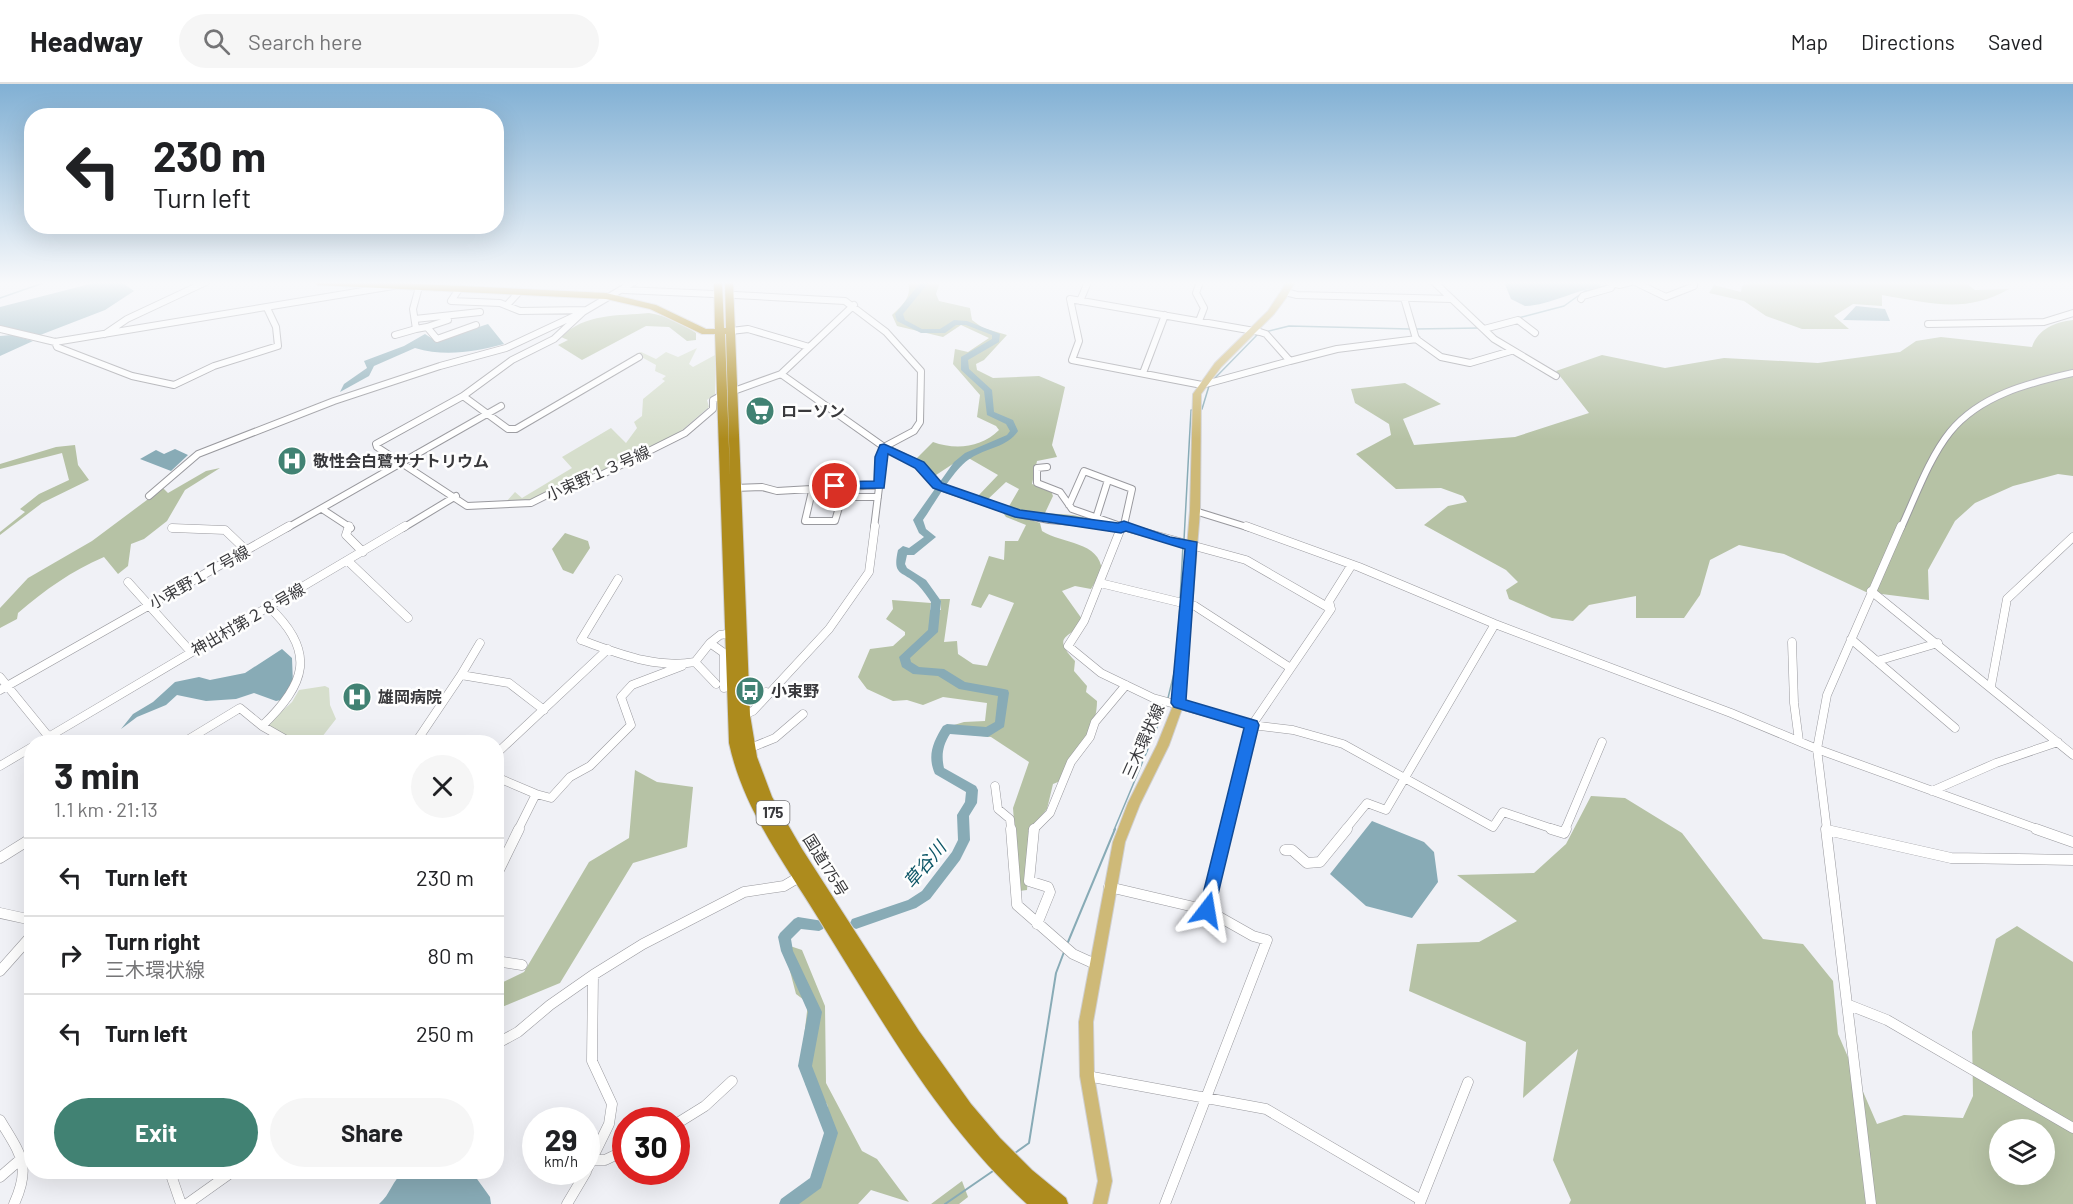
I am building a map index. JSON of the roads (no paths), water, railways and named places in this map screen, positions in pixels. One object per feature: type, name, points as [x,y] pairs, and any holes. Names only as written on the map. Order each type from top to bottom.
[{"type":"highway","name":"国道175号","points":[[725,334],[722,400],[735,632],[748,749],[770,807],[805,874],[929,1080],[976,1144],[1008,1178],[1039,1204]]},
{"type":"highway","name":"国道175号","points":[[722,400],[734,488],[735,743],[741,769],[757,806],[960,1101],[1016,1166],[1060,1204]]},
{"type":"main road","name":"三木環状線","points":[[1100,1204],[1105,1181],[1087,1076],[1086,1022],[1095,964],[1119,842],[1134,803],[1163,745],[1179,703],[1195,511],[1196,406],[1202,385],[1212,371],[1251,334]]},
{"type":"street","points":[[22,334],[55,342],[108,334]]},
{"type":"street","points":[[55,342],[54,345],[57,347],[115,369],[174,385],[214,366],[278,346],[277,334]]},
{"type":"street","points":[[433,334],[437,339],[450,334]]},
{"type":"street","points":[[149,496],[198,454],[360,393],[440,366],[506,348],[535,334]]},
{"type":"street","points":[[559,334],[512,360],[463,396],[508,429],[516,429],[639,357]]},
{"type":"street","points":[[766,334],[809,347]]},
{"type":"street","points":[[722,400],[781,374],[823,334]]},
{"type":"street","points":[[744,716],[753,711],[829,629],[869,572],[884,447],[914,431],[920,422],[921,371],[884,334]]},
{"type":"street","points":[[1078,334],[1079,341],[1072,360],[1202,385],[1292,363],[1337,349],[1417,339]]},
{"type":"street","points":[[1143,373],[1158,334]]},
{"type":"street","points":[[1266,334],[1292,363]]},
{"type":"street","points":[[1415,334],[1417,339],[1435,355],[1451,362],[1469,364],[1486,361],[1510,351]]},
{"type":"street","points":[[1490,334],[1510,351],[1556,376]]},
{"type":"street","points":[[1872,1204],[1817,749],[1827,695],[1870,591],[1922,482],[1950,432],[1984,403],[2022,385],[2073,373]]},
{"type":"street","points":[[781,374],[884,447],[920,465],[941,487],[1019,514],[1123,527]]},
{"type":"street","points":[[348,402],[360,393]]},
{"type":"street","name":"小束野１３号線","points":[[463,396],[376,444],[398,464],[456,496],[467,506],[531,503],[567,484],[599,476],[684,433],[722,400]]},
{"type":"street","name":"小束野１７号線","points":[[3,688],[501,406]]},
{"type":"street","points":[[1047,468],[1037,468],[1035,475],[1037,483],[1060,492],[1069,505],[1085,515],[1169,541],[1245,560],[1331,609]]},
{"type":"street","points":[[1069,505],[1084,471],[1132,489],[1123,527],[1084,621],[1068,646],[1101,673],[1153,698],[1179,703],[1252,725],[1293,730],[1343,744],[1405,776],[1493,827],[1503,812],[1564,833],[1602,742]]},
{"type":"street","points":[[1096,518],[1108,480]]},
{"type":"street","points":[[734,488],[762,487],[777,491],[813,487],[880,485]]},
{"type":"street","points":[[813,487],[805,521],[835,521],[842,497]]},
{"type":"street","name":"神出村第２８号線","points":[[59,735],[191,652],[456,496]]},
{"type":"street","points":[[833,497],[878,497]]},
{"type":"street","points":[[322,509],[351,527],[346,535],[363,552]]},
{"type":"street","points":[[1195,511],[1235,522],[1409,586],[1495,624],[1817,749],[2073,842]]},
{"type":"street","points":[[172,528],[225,530],[247,551]]},
{"type":"street","points":[[1991,686],[2007,599],[2073,537]]},
{"type":"street","points":[[348,561],[408,618]]},
{"type":"street","points":[[1207,910],[1252,725],[1289,667],[1331,609],[1329,601],[1351,566]]},
{"type":"street","points":[[618,579],[581,640],[649,661],[682,666]]},
{"type":"street","points":[[128,582],[191,652]]},
{"type":"street","points":[[1100,583],[1188,604],[1289,667]]},
{"type":"street","points":[[1870,591],[1938,643],[2073,755]]},
{"type":"street","points":[[262,726],[286,703],[298,685],[300,656],[291,630],[269,607]]},
{"type":"street","points":[[1285,850],[1292,850],[1306,863],[1320,862],[1366,803],[1386,810],[1495,624]]},
{"type":"street","points":[[504,780],[551,798],[570,777],[590,766],[632,724],[632,716],[624,708],[621,697],[626,690],[632,685],[695,662],[710,643],[720,635],[735,632]]},
{"type":"street","points":[[1851,639],[1955,728]]},
{"type":"street","points":[[1792,642],[1794,703],[1799,741]]},
{"type":"street","points":[[421,735],[480,643]]},
{"type":"street","points":[[695,662],[720,686],[724,653],[710,643]]},
{"type":"street","points":[[1877,661],[1938,643]]},
{"type":"street","points":[[504,747],[608,649]]},
{"type":"street","points":[[461,675],[509,683],[544,710]]},
{"type":"street","points":[[0,677],[3,688],[44,735]]},
{"type":"street","points":[[753,684],[755,695],[762,696],[771,686],[777,686]]},
{"type":"street","points":[[1037,924],[1050,892],[1048,887],[1029,881],[1032,831],[1050,813],[1071,762],[1090,737],[1095,722],[1126,685]]},
{"type":"street","points":[[196,735],[240,708],[262,726],[278,735]]},
{"type":"street","points":[[748,749],[775,738],[803,714]]},
{"type":"street","points":[[1932,791],[1996,763],[2058,742]]},
{"type":"street","points":[[0,766],[24,752]]},
{"type":"street","points":[[995,786],[998,809],[1010,819],[1017,905],[1073,954],[1095,964]]},
{"type":"street","points":[[504,860],[536,794]]},
{"type":"street","points":[[1827,830],[1951,858],[2073,860]]},
{"type":"street","points":[[0,858],[24,843]]},
{"type":"street","points":[[504,1040],[518,1032],[550,1005],[593,975],[634,950],[728,899],[744,892],[784,886],[805,874]]},
{"type":"street","points":[[1109,887],[1207,910],[1253,936],[1267,940],[1166,1204]]},
{"type":"street","points":[[0,914],[24,918]]},
{"type":"street","points":[[0,971],[24,944]]},
{"type":"street","points":[[504,962],[522,965]]},
{"type":"street","points":[[593,975],[592,1061],[612,1104],[609,1124],[600,1144]]},
{"type":"street","points":[[1849,1005],[1887,1020],[2073,1128]]},
{"type":"street","points":[[1087,1076],[1266,1109],[1420,1202],[1468,1082]]},
{"type":"street","points":[[690,1115],[705,1106],[732,1081]]},
{"type":"street","points":[[0,1120],[24,1163]]},
{"type":"street","points":[[0,1177],[22,1158]]},
{"type":"street","points":[[1867,1164],[1876,1204]]},
{"type":"street","points":[[14,1204],[26,1179]]},
{"type":"street","points":[[172,1179],[181,1204]]},
{"type":"street","points":[[187,1204],[222,1179]]},
{"type":"street","points":[[567,1204],[578,1185]]},
{"type":"water","points":[[25,334],[42,334],[35,337]]},
{"type":"water","points":[[425,334],[436,341],[457,334],[496,334],[504,344],[448,353],[415,348],[374,366],[369,376],[340,392],[344,384],[367,368],[364,361],[404,346]]},
{"type":"water","points":[[12,335],[33,341],[0,356],[0,336]]},
{"type":"water","points":[[175,449],[188,455],[171,471],[140,459],[156,450],[164,454]]},
{"type":"water","points":[[282,649],[292,658],[293,684],[281,700],[276,701],[254,693],[236,699],[206,701],[177,695],[166,705],[137,717],[121,729],[133,714],[153,702],[175,682],[199,677],[210,680],[245,673]]},
{"type":"water","points":[[1372,821],[1424,842],[1434,852],[1438,882],[1412,918],[1366,906],[1330,874]]},
{"type":"water","points":[[397,1179],[477,1179],[490,1197],[491,1204],[379,1204]]},
{"type":"waterway","name":"草谷川","points":[[856,923],[912,904],[926,895],[956,856],[964,840],[963,815],[971,803],[972,790],[939,771],[936,759],[937,749],[947,729],[988,732],[1000,724],[1004,693],[963,686],[940,672],[917,671],[906,664],[904,657],[933,632],[936,601],[922,583],[903,570],[900,564],[903,550],[911,552],[931,537],[922,531],[918,520],[957,464],[968,455],[1010,437],[1014,431],[1010,422],[990,413],[988,390],[965,370],[964,359],[996,340],[996,334]]},
{"type":"waterway","points":[[1215,378],[1258,334]]},
{"type":"waterway","points":[[1202,409],[1209,386]]},
{"type":"waterway","points":[[1184,540],[1191,410],[1194,410]]},
{"type":"waterway","points":[[1180,600],[1183,545]]},
{"type":"waterway","points":[[1168,698],[1176,665],[1180,605]]},
{"type":"waterway","points":[[1114,830],[1166,706]]},
{"type":"waterway","points":[[1068,942],[1115,829]]},
{"type":"waterway","name":"草谷川","points":[[786,1204],[816,1183],[831,1133],[805,1066],[815,1012],[787,951],[784,937],[798,923],[819,925]]},
{"type":"waterway","points":[[1015,1153],[1029,1143],[1056,973],[1064,952]]},
{"type":"waterway","points":[[945,1204],[993,1171]]},
{"type":"place","name":"ローソン","points":[[760,411]]},
{"type":"place","name":"敬性会白鷺サナトリウム","points":[[292,461]]},
{"type":"place","name":"小束野","points":[[750,691]]},
{"type":"place","name":"雄岡病院","points":[[357,697]]}]
